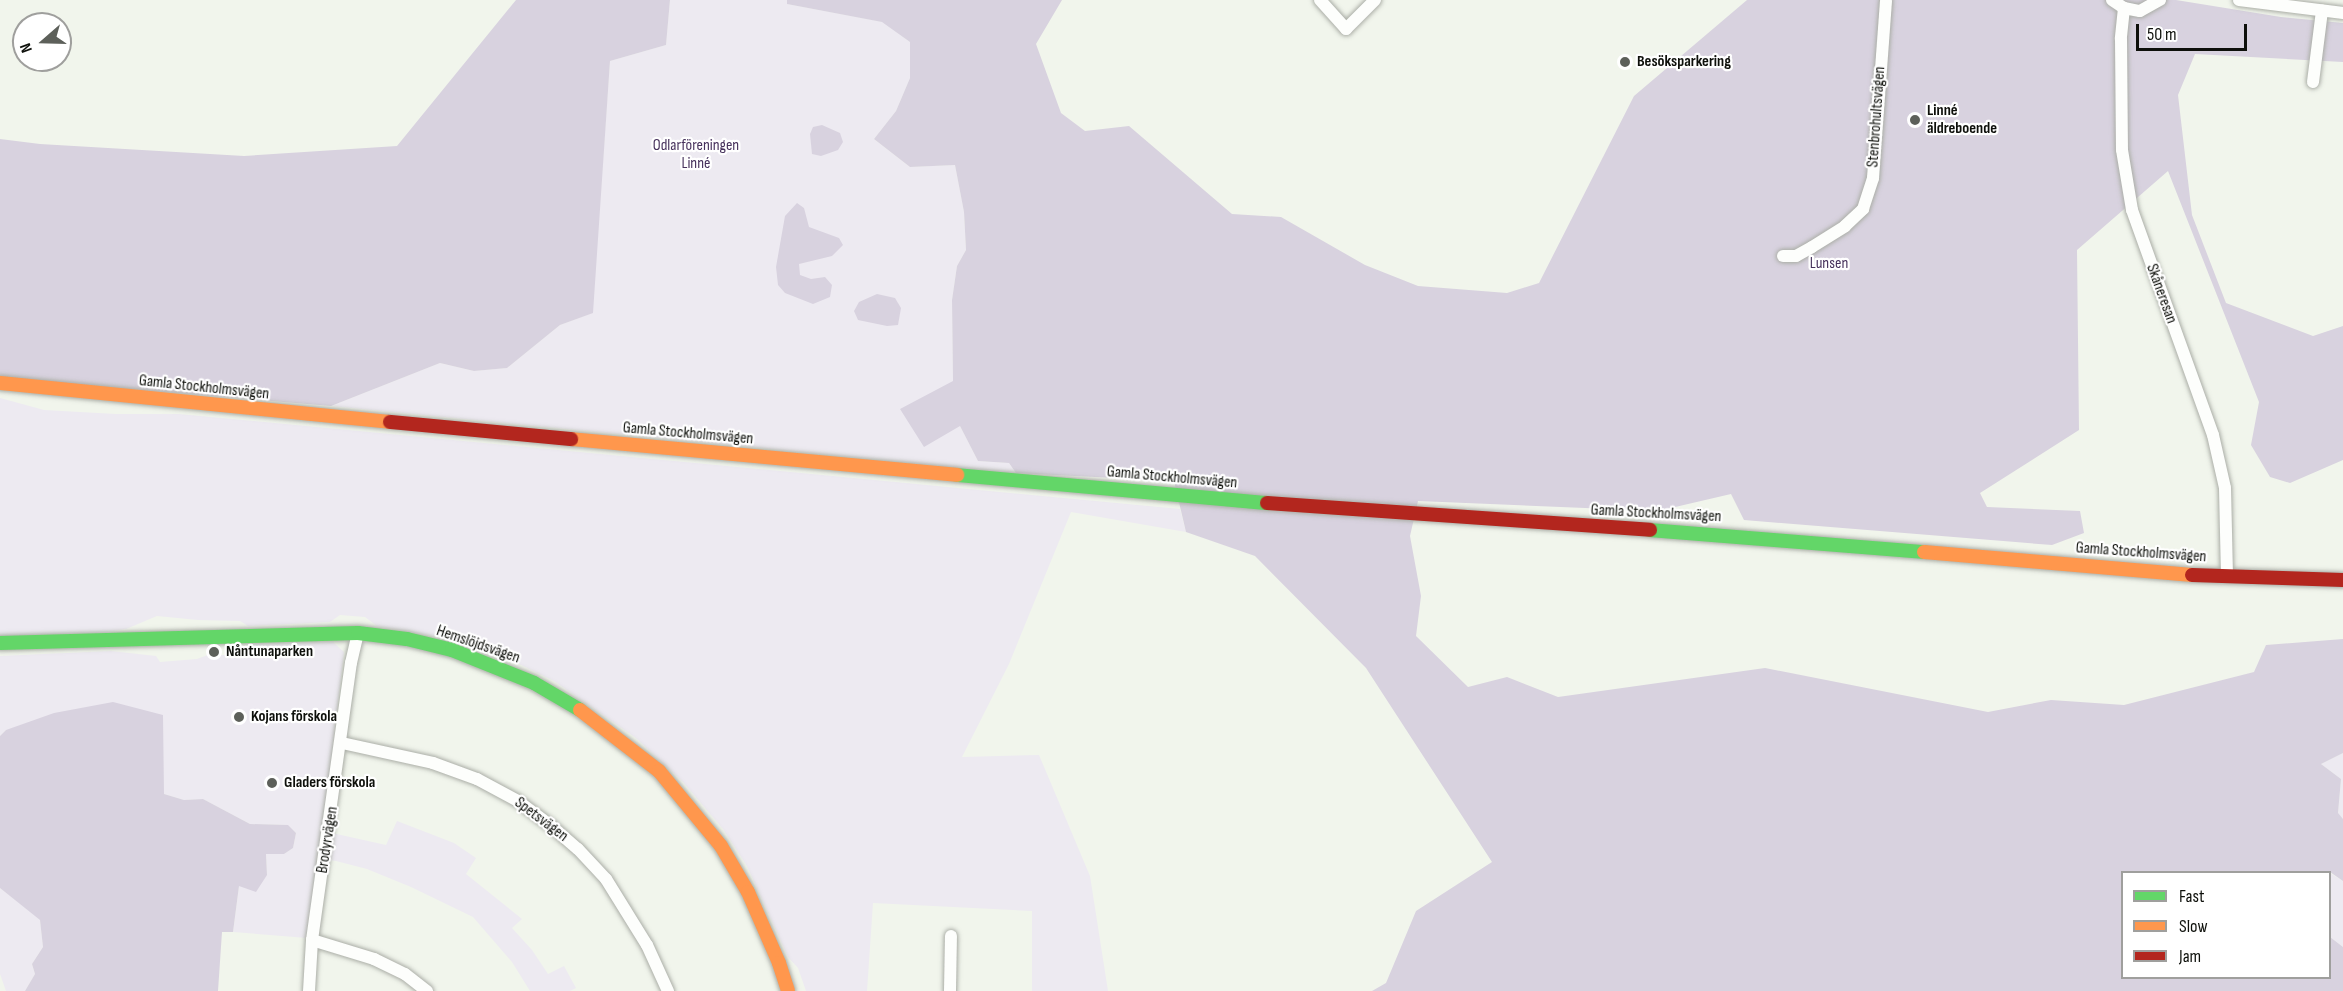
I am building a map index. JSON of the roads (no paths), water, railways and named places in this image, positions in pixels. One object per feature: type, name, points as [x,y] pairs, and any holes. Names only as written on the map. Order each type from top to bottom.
[{"type":"main road","name":"Gamla Stockholmsvägen","points":[[0,383],[323,417],[1329,509],[1723,535],[2196,575],[2343,580]]},
{"type":"main road","name":"Hemslöjdsvägen","points":[[0,643],[358,633],[406,639],[452,650],[534,683],[574,706],[659,771],[721,846],[748,892],[779,963],[788,991]]},
{"type":"street","points":[[1320,0],[1346,29],[1375,0]]},
{"type":"street","name":"Stenbrohultsvägen","points":[[1783,256],[1796,256],[1812,247],[1845,226],[1863,209],[1873,178],[1886,0]]},
{"type":"street","points":[[2112,0],[2124,8],[2140,11],[2160,0]]},
{"type":"street","points":[[2239,0],[2289,4],[2343,13]]},
{"type":"street","name":"Skåneresan","points":[[2124,8],[2121,59],[2121,150],[2132,210],[2213,435],[2224,488],[2227,575]]},
{"type":"street","points":[[2313,82],[2322,11]]},
{"type":"street","name":"Brodyrvägen","points":[[309,991],[312,940],[342,743],[351,663],[358,633]]},
{"type":"street","name":"Spetsvägen","points":[[342,743],[433,763],[477,779],[518,801],[549,824],[578,849],[606,879],[647,945],[668,991]]},
{"type":"street","points":[[950,991],[951,936]]},
{"type":"street","points":[[312,940],[374,959],[405,974],[427,991]]},
{"type":"place","name":"Besöksparkering","points":[[1625,62]]},
{"type":"place","name":"Linné äldreboende","points":[[1915,120]]},
{"type":"place","name":"Nåntunaparken","points":[[214,652]]},
{"type":"place","name":"Kojans förskola","points":[[239,717]]},
{"type":"place","name":"Gladers förskola","points":[[272,783]]},
{"type":"park label","name":"Odlarföreningen Linné","points":[[696,155]]},
{"type":"park label","name":"Lunsen","points":[[1829,264]]}]
